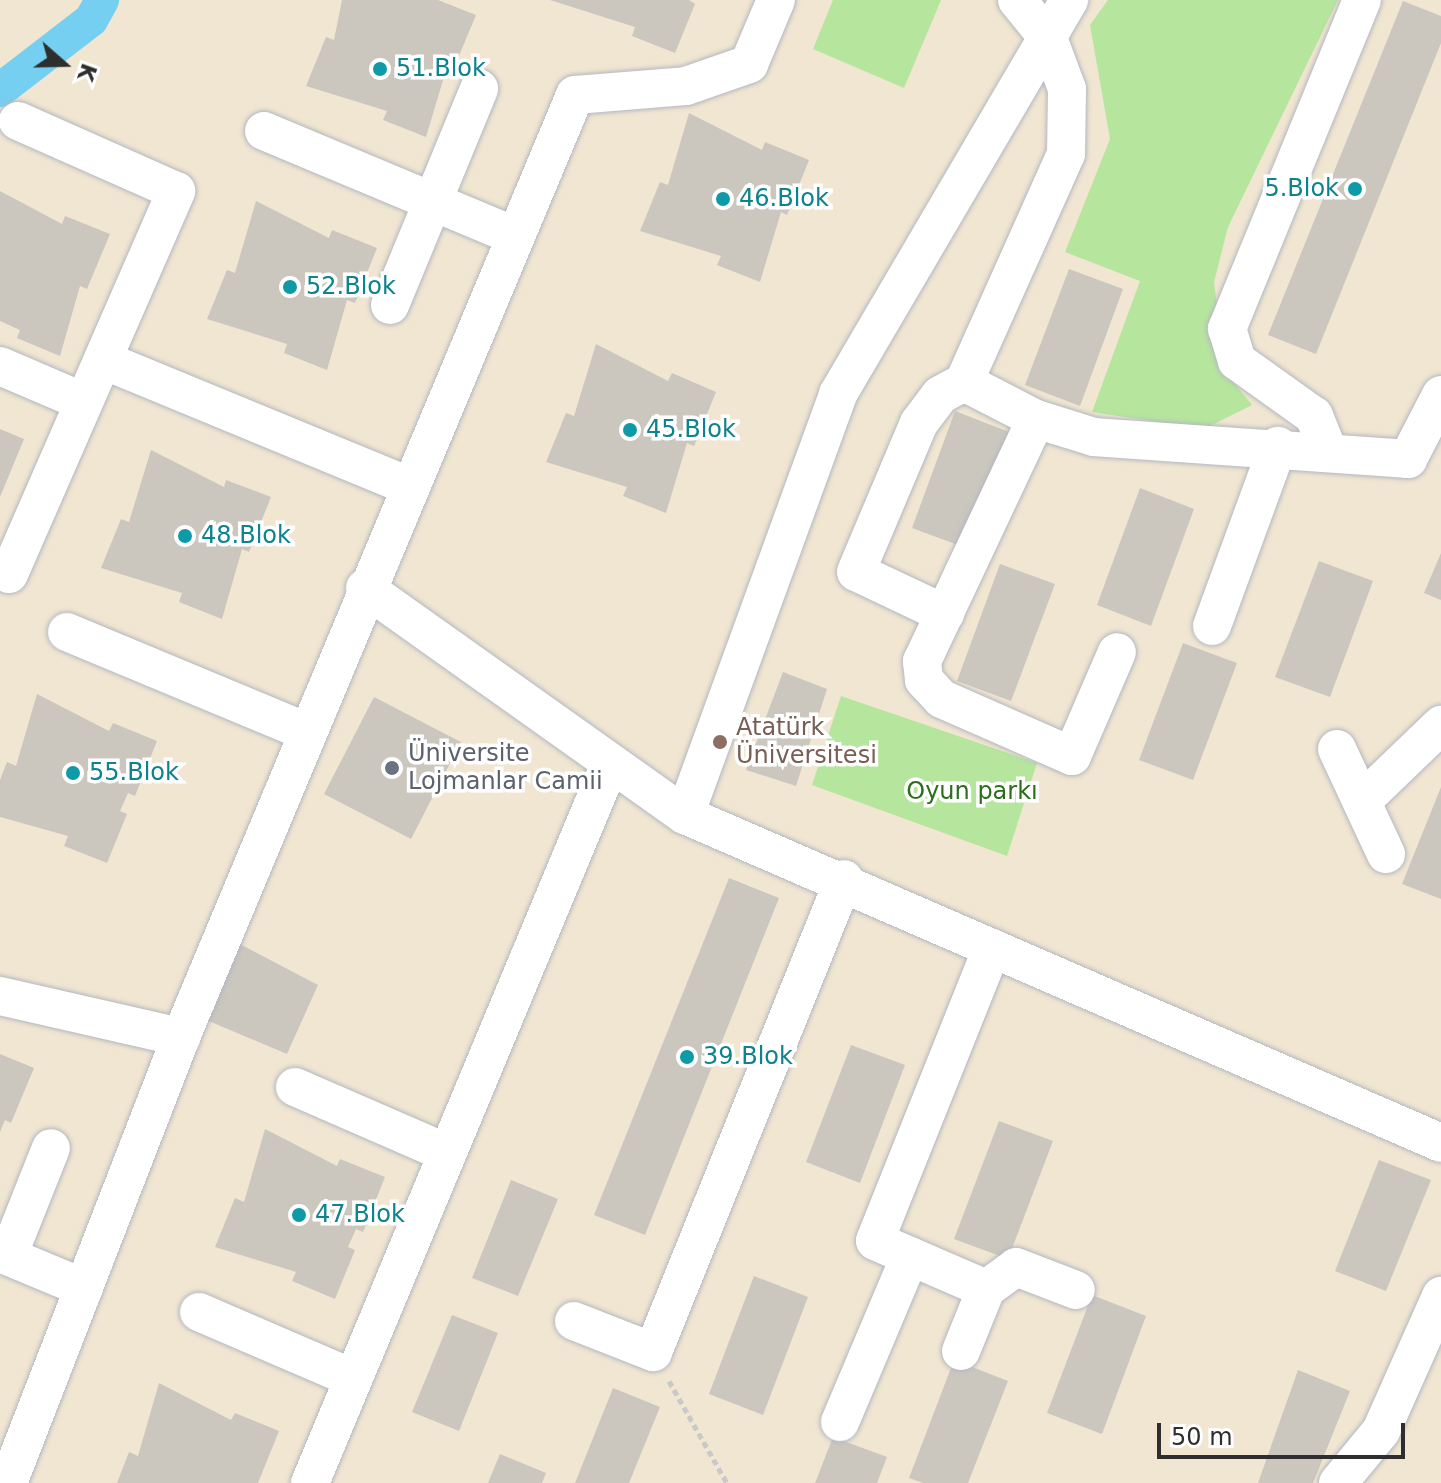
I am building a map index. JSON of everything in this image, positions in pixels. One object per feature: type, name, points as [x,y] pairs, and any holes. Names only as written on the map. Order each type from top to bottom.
[{"type":"street","points":[[8,1483],[181,1037],[365,588],[575,95],[686,86],[749,64],[776,0]]},
{"type":"street","points":[[945,614],[856,572],[919,423],[940,395],[964,382],[1066,154],[1067,89],[1048,38],[1017,0]]},
{"type":"street","points":[[685,815],[838,394],[1069,0]]},
{"type":"street","points":[[1327,448],[1314,416],[1237,361],[1227,329],[1362,0]]},
{"type":"street","points":[[390,305],[479,89]]},
{"type":"street","points":[[9,574],[176,191],[18,121]]},
{"type":"street","points":[[264,131],[515,236]]},
{"type":"street","points":[[103,360],[409,486]]},
{"type":"street","points":[[0,366],[84,402]]},
{"type":"street","points":[[964,382],[1036,419],[1094,437],[1327,448],[1408,459],[1441,395]]},
{"type":"street","points":[[1036,419],[922,661],[928,688],[1072,756],[1117,652]]},
{"type":"street","points":[[1212,626],[1278,446]]},
{"type":"street","points":[[365,588],[609,766],[685,815],[844,879],[992,948],[1441,1143]]},
{"type":"street","points":[[67,632],[307,732]]},
{"type":"street","points":[[1362,801],[1441,725]]},
{"type":"street","points":[[1337,749],[1386,854]]},
{"type":"street","points":[[310,1483],[350,1377],[609,766]]},
{"type":"street","points":[[574,1321],[653,1352],[844,879]]},
{"type":"street","points":[[986,1289],[875,1241],[992,948]]},
{"type":"street","points":[[0,996],[90,1022],[181,1037]]},
{"type":"street","points":[[295,1087],[447,1153]]},
{"type":"street","points":[[51,1148],[4,1254],[84,1288]]},
{"type":"street","points":[[840,1422],[910,1256]]},
{"type":"street","points":[[961,1351],[986,1289],[1016,1267],[1076,1290]]},
{"type":"street","points":[[1338,1483],[1381,1431],[1441,1296]]},
{"type":"street","points":[[199,1312],[350,1377]]},
{"type":"path","points":[[653,1352],[727,1483]]},
{"type":"shaded area","name":"Atatürk Üniversitesi","points":[[0,0],[1441,0],[1441,1483],[0,1483]]},
{"type":"green space","points":[[833,0],[941,0],[904,88],[813,49]]},
{"type":"green space","points":[[1108,0],[1338,0],[1228,227],[1214,282],[1226,373],[1252,405],[1204,429],[1092,412],[1140,281],[1065,252],[1110,139],[1090,25]]},
{"type":"green space","name":"Oyun parkı","points":[[841,696],[1037,763],[1007,856],[812,785]]},
{"type":"building","name":"51.Blok","points":[[342,0],[438,0],[476,15],[453,70],[447,67],[426,137],[383,120],[387,111],[306,86],[326,37],[334,40]]},
{"type":"building","points":[[550,0],[689,0],[695,4],[675,53],[632,36],[635,27]]},
{"type":"building","name":"5.Blok","points":[[1403,1],[1441,16],[1441,43],[1316,354],[1268,335]]},
{"type":"building","name":"46.Blok","points":[[689,113],[762,150],[765,142],[809,160],[787,215],[781,212],[760,282],[717,265],[721,256],[640,231],[660,182],[668,185]]},
{"type":"building","points":[[0,191],[62,224],[65,216],[110,234],[87,289],[80,286],[60,356],[17,338],[20,330],[0,321]]},
{"type":"building","name":"52.Blok","points":[[256,201],[329,238],[332,230],[377,248],[355,303],[347,300],[327,370],[284,353],[287,344],[207,319],[227,270],[235,273]]},
{"type":"building","points":[[1069,269],[1123,289],[1080,406],[1025,385]]},
{"type":"building","name":"45.Blok","points":[[596,344],[668,381],[672,373],[716,392],[694,446],[687,443],[666,513],[623,496],[627,487],[546,462],[566,413],[574,416]]},
{"type":"building","points":[[955,411],[1009,432],[966,548],[912,528]]},
{"type":"building","points":[[0,429],[24,439],[0,497]]},
{"type":"building","name":"48.Blok","points":[[151,450],[224,487],[226,480],[271,497],[249,552],[242,549],[222,619],[179,602],[182,593],[101,568],[121,519],[129,522]]},
{"type":"building","points":[[1140,488],[1194,509],[1151,626],[1097,605]]},
{"type":"building","points":[[1441,553],[1441,600],[1424,593]]},
{"type":"building","points":[[1319,561],[1373,581],[1330,697],[1275,677]]},
{"type":"building","points":[[1000,564],[1055,584],[1011,701],[957,681]]},
{"type":"building","points":[[1183,643],[1237,663],[1193,780],[1139,760]]},
{"type":"building","points":[[783,672],[827,689],[796,786],[746,770]]},
{"type":"building","name":"55.Blok","points":[[37,694],[109,731],[113,723],[157,741],[135,796],[128,793],[120,811],[127,814],[107,863],[64,846],[68,836],[0,817],[0,780],[7,762],[16,766]]},
{"type":"building","name":"Üniversite Lojmanlar Camii","points":[[374,697],[461,742],[411,839],[324,794]]},
{"type":"building","points":[[1441,787],[1441,899],[1402,884]]},
{"type":"building","name":"39.Blok","points":[[729,878],[779,898],[645,1235],[594,1215]]},
{"type":"building","points":[[238,943],[318,985],[287,1054],[204,1019]]},
{"type":"building","points":[[851,1045],[905,1065],[860,1183],[806,1162]]},
{"type":"building","points":[[0,1054],[34,1068],[11,1123],[5,1120],[0,1132]]},
{"type":"building","points":[[999,1121],[1053,1141],[1008,1259],[954,1239]]},
{"type":"building","name":"47.Blok","points":[[265,1129],[337,1166],[340,1159],[385,1177],[363,1232],[356,1229],[348,1247],[355,1250],[335,1299],[292,1281],[296,1272],[215,1247],[235,1198],[244,1202]]},
{"type":"building","points":[[1379,1160],[1431,1180],[1386,1291],[1335,1271]]},
{"type":"building","points":[[511,1180],[558,1199],[518,1296],[472,1278]]},
{"type":"building","points":[[754,1276],[808,1297],[763,1415],[709,1394]]},
{"type":"building","points":[[1092,1295],[1146,1316],[1102,1434],[1047,1413]]},
{"type":"building","points":[[452,1315],[498,1333],[459,1431],[412,1412]]},
{"type":"building","points":[[954,1360],[1008,1381],[968,1483],[923,1483],[909,1478]]},
{"type":"building","points":[[1298,1370],[1350,1391],[1313,1483],[1258,1483]]},
{"type":"building","points":[[159,1383],[231,1420],[235,1413],[279,1431],[258,1483],[117,1483],[129,1452],[138,1456]]},
{"type":"building","points":[[613,1388],[660,1407],[629,1483],[575,1483]]},
{"type":"building","points":[[833,1437],[887,1457],[877,1483],[815,1483]]},
{"type":"building","points":[[500,1454],[546,1473],[542,1483],[488,1483]]},
{"type":"waterway","points":[[0,90],[91,20],[102,0]]},
{"type":"place","name":"51.Blok","points":[[380,69]]},
{"type":"place","name":"5.Blok","points":[[1355,189]]},
{"type":"place","name":"46.Blok","points":[[723,199]]},
{"type":"place","name":"52.Blok","points":[[290,287]]},
{"type":"place","name":"45.Blok","points":[[630,430]]},
{"type":"place","name":"48.Blok","points":[[185,536]]},
{"type":"place","name":"Atatürk Üniversitesi","points":[[720,742]]},
{"type":"place","name":"Üniversite Lojmanlar Camii","points":[[392,768]]},
{"type":"place","name":"55.Blok","points":[[73,773]]},
{"type":"place","name":"39.Blok","points":[[687,1057]]},
{"type":"place","name":"47.Blok","points":[[299,1215]]}]
